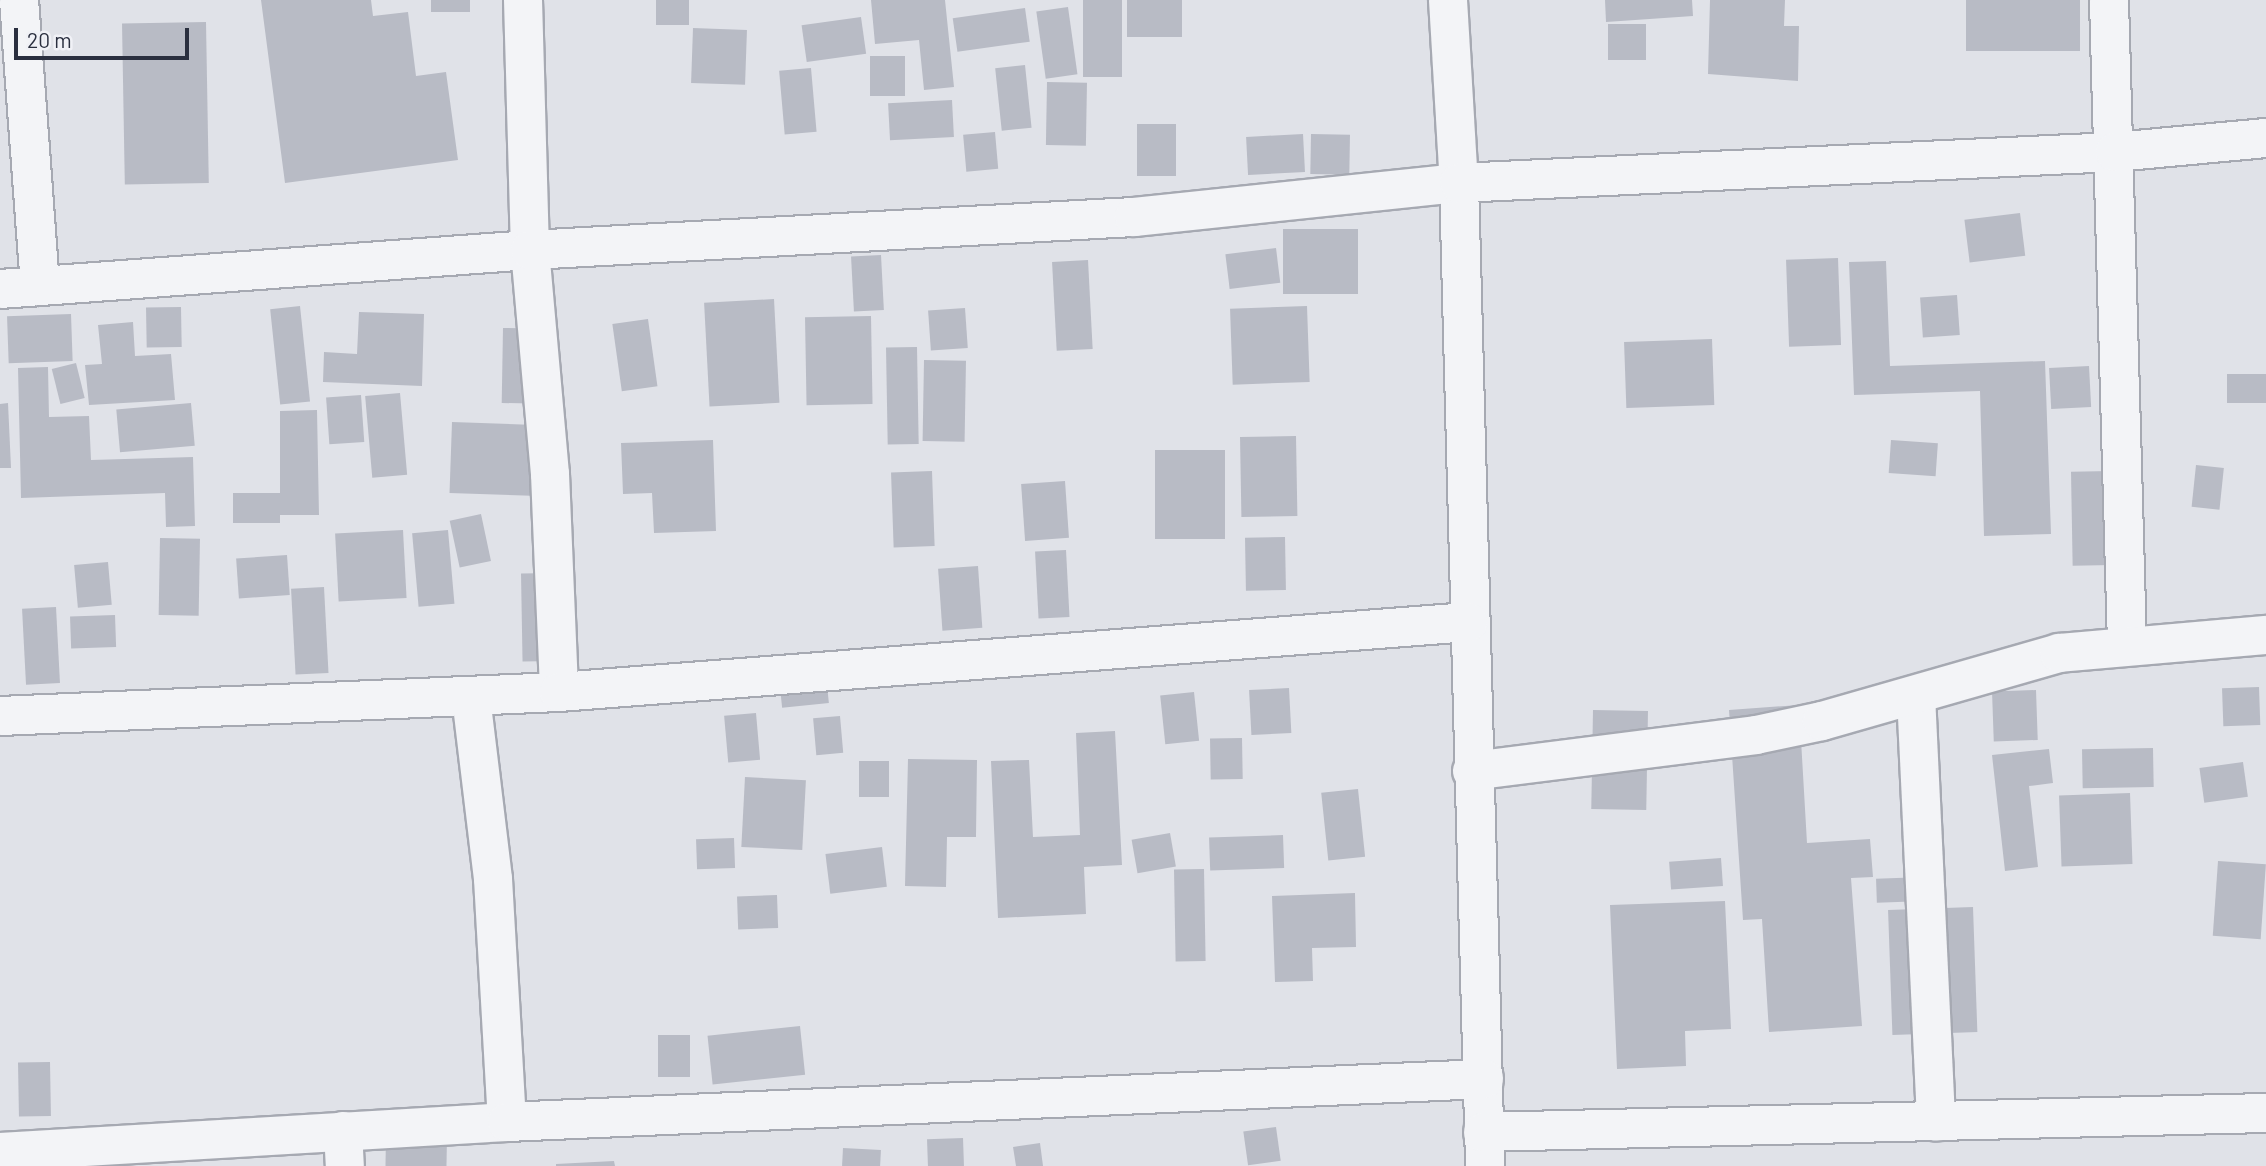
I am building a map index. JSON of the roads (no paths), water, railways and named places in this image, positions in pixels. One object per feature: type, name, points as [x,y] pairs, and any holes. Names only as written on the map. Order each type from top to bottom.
[{"type":"street","points":[[19,0],[40,286]]},
{"type":"street","points":[[523,0],[530,250],[550,474],[559,692]]},
{"type":"street","points":[[1448,0],[1459,183],[1468,622],[1484,1079],[1484,1149],[1936,1122],[2266,1113]]},
{"type":"street","points":[[2109,0],[2127,644]]},
{"type":"street","points":[[0,289],[530,250],[1134,217],[1459,183],[2115,152],[2266,138]]},
{"type":"street","points":[[0,716],[559,692],[1468,622]]},
{"type":"street","points":[[1472,771],[1756,735],[1916,695],[2047,655],[2127,644],[2266,635]]},
{"type":"street","points":[[1916,695],[1936,1122]]},
{"type":"street","points":[[471,697],[493,879],[507,1122]]},
{"type":"street","points":[[0,1152],[344,1149],[507,1122],[1484,1079]]}]
